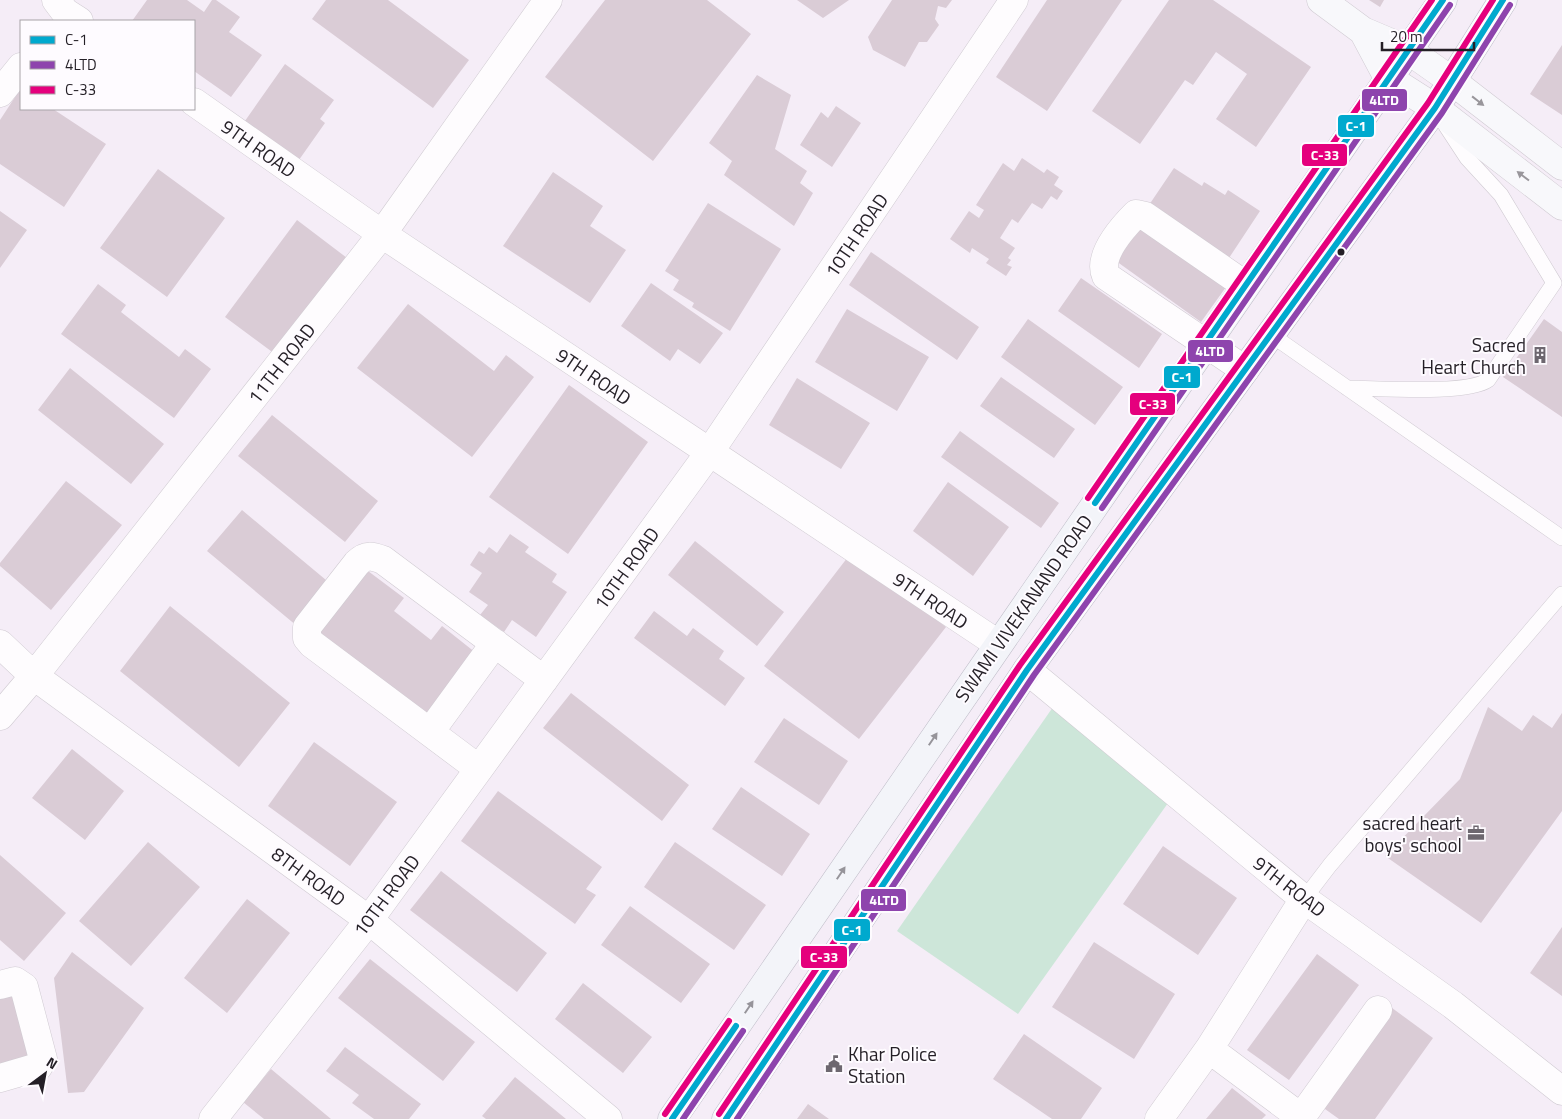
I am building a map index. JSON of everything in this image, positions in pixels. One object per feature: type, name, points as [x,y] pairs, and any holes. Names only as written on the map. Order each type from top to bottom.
[{"type":"main road","name":"SWAMI VIVEKANAND ROAD","points":[[672,1119],[1443,0]]},
{"type":"main road","name":"SWAMI VIVEKANAND ROAD","points":[[726,1119],[1027,670],[1435,108],[1503,0]]},
{"type":"street","name":"11TH ROAD","points":[[0,716],[34,676],[382,234],[548,0]]},
{"type":"street","name":"10TH ROAD","points":[[213,1119],[369,920],[709,453],[1014,0]]},
{"type":"street","points":[[1321,0],[1363,31],[1408,50],[1452,81],[1562,166]]},
{"type":"street","points":[[1363,31],[1388,78],[1435,108],[1562,206]]},
{"type":"street","points":[[0,93],[20,67]]},
{"type":"street","name":"9TH ROAD","points":[[195,103],[382,234],[998,644]]},
{"type":"street","points":[[1245,286],[1145,216],[1136,214],[1104,257],[1102,268],[1106,276],[1245,370]]},
{"type":"street","points":[[479,769],[312,644],[307,638],[307,627],[357,564],[363,558],[372,556],[383,560],[544,680]]},
{"type":"street","points":[[430,732],[495,643]]},
{"type":"street","name":"8TH ROAD","points":[[0,644],[34,676],[369,920],[608,1119]]},
{"type":"street","name":"9TH ROAD","points":[[1027,670],[1304,899],[1453,1005],[1562,1091]]},
{"type":"street","points":[[1159,1119],[1209,1049],[1304,899]]},
{"type":"street","points":[[0,985],[15,981],[24,987],[43,1059],[38,1068],[0,1078]]},
{"type":"street","points":[[1209,1049],[1301,1119],[1378,1010]]},
{"type":"lane","points":[[1347,388],[1449,388],[1480,386],[1488,380],[1558,278],[1501,195],[1467,158],[1435,108]]},
{"type":"lane","points":[[1270,334],[1562,538]]},
{"type":"lane","points":[[1304,899],[1330,865],[1562,594]]},
{"type":"green space","points":[[1053,707],[1168,803],[1018,1014],[897,931]]},
{"type":"building","points":[[147,0],[187,0],[204,12],[212,0],[216,0],[240,17],[229,32],[262,55],[231,97],[195,72],[195,20],[133,20]]},
{"type":"building","points":[[326,0],[388,0],[469,60],[433,108],[312,19]]},
{"type":"building","points":[[605,0],[707,0],[751,34],[653,161],[545,77]]},
{"type":"building","points":[[797,0],[849,0],[823,18]]},
{"type":"building","points":[[892,0],[952,0],[946,8],[938,6],[935,19],[939,25],[927,42],[919,42],[905,67],[873,50],[868,37]]},
{"type":"building","points":[[1047,0],[1122,0],[1047,111],[996,77]]},
{"type":"building","points":[[1169,0],[1213,0],[1311,67],[1256,147],[1216,119],[1247,74],[1216,52],[1193,85],[1185,80],[1140,144],[1092,111]]},
{"type":"building","points":[[1369,0],[1384,0],[1380,7]]},
{"type":"building","points":[[1562,45],[1562,115],[1530,94]]},
{"type":"building","points":[[285,64],[334,100],[320,119],[325,123],[294,167],[240,128]]},
{"type":"building","points":[[757,75],[791,95],[775,149],[807,171],[800,183],[813,193],[794,226],[724,175],[732,161],[709,143]]},
{"type":"building","points":[[20,90],[20,110],[55,110],[106,144],[64,207],[0,164],[0,120]]},
{"type":"building","points":[[836,106],[861,123],[832,167],[800,145],[821,112],[828,118]]},
{"type":"building","points":[[1022,158],[1044,173],[1047,169],[1059,177],[1054,185],[1063,191],[1057,200],[1051,196],[1042,209],[1032,203],[1018,223],[1012,219],[1000,238],[1015,248],[1008,258],[1011,260],[1007,265],[1012,267],[1006,276],[986,263],[989,259],[972,248],[970,253],[950,239],[969,211],[979,218],[984,210],[976,205],[1003,163],[1014,171]]},
{"type":"building","points":[[1174,168],[1202,186],[1204,182],[1225,195],[1228,190],[1260,211],[1229,258],[1149,205]]},
{"type":"building","points":[[158,169],[225,218],[167,297],[100,248]]},
{"type":"building","points":[[553,172],[603,206],[590,226],[626,250],[590,303],[503,246]]},
{"type":"building","points":[[708,203],[781,249],[730,331],[692,307],[694,303],[673,290],[679,280],[665,271]]},
{"type":"building","points":[[0,211],[27,230],[0,268]]},
{"type":"building","points":[[297,220],[351,261],[279,357],[225,317]]},
{"type":"building","points":[[1141,226],[1226,287],[1201,322],[1116,261]]},
{"type":"building","points":[[871,252],[979,327],[957,360],[849,285]]},
{"type":"building","points":[[1081,278],[1162,334],[1139,368],[1058,311]]},
{"type":"building","points":[[651,283],[723,333],[700,364],[678,349],[670,361],[621,326]]},
{"type":"building","points":[[98,284],[126,305],[121,312],[179,357],[185,349],[211,369],[174,418],[61,334]]},
{"type":"building","points":[[408,304],[494,371],[506,355],[534,377],[472,457],[357,368]]},
{"type":"building","points":[[847,309],[929,357],[897,411],[815,362]]},
{"type":"building","points":[[1028,319],[1123,387],[1095,425],[1001,357]]},
{"type":"building","name":"Sacred Heart Church","points":[[1544,319],[1562,332],[1562,417],[1503,377]]},
{"type":"building","points":[[70,368],[164,444],[131,484],[38,410]]},
{"type":"building","points":[[1001,377],[1075,429],[1054,458],[980,406]]},
{"type":"building","points":[[797,378],[870,423],[841,469],[769,425]]},
{"type":"building","points":[[569,385],[648,442],[568,554],[489,497]]},
{"type":"building","points":[[272,415],[378,501],[345,542],[238,456]]},
{"type":"building","points":[[960,431],[1059,503],[1041,528],[941,457]]},
{"type":"building","points":[[66,481],[122,525],[51,610],[0,566],[0,563]]},
{"type":"building","points":[[948,482],[1009,527],[973,576],[913,531]]},
{"type":"building","points":[[242,510],[332,585],[297,626],[207,551]]},
{"type":"building","points":[[510,534],[529,547],[525,552],[557,574],[552,582],[567,592],[536,637],[512,620],[504,632],[480,615],[488,605],[469,592],[482,573],[470,565],[479,551],[484,554],[489,547],[497,553]]},
{"type":"building","points":[[695,541],[784,612],[757,646],[668,575]]},
{"type":"building","points":[[851,553],[946,627],[859,739],[764,666]]},
{"type":"building","points":[[368,571],[404,598],[394,611],[431,640],[442,626],[476,653],[425,718],[318,634]]},
{"type":"building","points":[[170,606],[290,703],[239,767],[120,671]]},
{"type":"building","points":[[654,611],[687,636],[693,628],[724,651],[719,659],[745,678],[725,706],[634,638]]},
{"type":"building","points":[[571,693],[689,785],[662,821],[543,728]]},
{"type":"building","name":"sacred heart boys' school","points":[[1488,707],[1522,731],[1533,715],[1552,728],[1562,713],[1562,811],[1481,923],[1385,856],[1460,779]]},
{"type":"building","points":[[784,718],[848,761],[819,805],[754,762]]},
{"type":"building","points":[[314,742],[397,802],[350,866],[268,806]]},
{"type":"building","points":[[72,749],[124,791],[85,840],[32,798]]},
{"type":"building","points":[[741,787],[810,834],[782,876],[712,829]]},
{"type":"building","points":[[498,791],[602,867],[586,889],[596,895],[575,924],[461,841]]},
{"type":"building","points":[[148,842],[200,887],[131,966],[79,921]]},
{"type":"building","points":[[675,842],[766,905],[734,950],[644,887]]},
{"type":"building","points":[[1163,846],[1237,898],[1198,955],[1123,904]]},
{"type":"building","points":[[0,855],[66,913],[24,961],[0,940]]},
{"type":"building","points":[[441,871],[547,953],[517,992],[410,910]]},
{"type":"building","points":[[247,899],[290,933],[227,1013],[184,978]]},
{"type":"building","points":[[630,906],[710,964],[681,1003],[601,945]]},
{"type":"building","points":[[1562,927],[1562,996],[1530,973]]},
{"type":"building","points":[[1094,942],[1175,994],[1134,1059],[1052,1007]]},
{"type":"building","points":[[72,952],[144,1008],[84,1092],[68,1093],[54,978]]},
{"type":"building","points":[[1317,954],[1359,985],[1289,1080],[1247,1050]]},
{"type":"building","points":[[370,959],[475,1042],[443,1081],[338,998]]},
{"type":"building","points":[[583,983],[652,1037],[623,1073],[555,1019]]},
{"type":"building","points":[[0,991],[14,994],[34,1063],[0,1072]]},
{"type":"building","points":[[1388,1005],[1433,1038],[1375,1119],[1339,1119],[1318,1104]]},
{"type":"building","points":[[1024,1034],[1102,1088],[1081,1119],[1052,1119],[993,1079]]},
{"type":"building","points":[[345,1047],[421,1104],[409,1119],[374,1119],[352,1103],[359,1095],[326,1071]]},
{"type":"building","points":[[271,1069],[331,1119],[264,1119],[243,1102]]},
{"type":"building","points":[[515,1077],[566,1119],[486,1119],[482,1116]]},
{"type":"building","points":[[1232,1088],[1266,1115],[1262,1119],[1206,1119]]},
{"type":"building","points":[[808,1104],[829,1119],[797,1119]]},
{"type":"transit line","name":"C-33","points":[[1088,498],[1432,0]]},
{"type":"transit line","name":"C-1","points":[[1095,503],[1443,0]]},
{"type":"transit line","name":"C-33","points":[[719,1114],[1020,665],[1428,103],[1493,0]]},
{"type":"transit line","name":"C-1","points":[[726,1119],[1027,670],[1435,108],[1503,0]]},
{"type":"transit line","name":"4LTD","points":[[1102,508],[1450,5]]},
{"type":"transit line","name":"4LTD","points":[[737,1119],[1034,675],[1442,113],[1510,5]]},
{"type":"transit line","name":"C-33","points":[[665,1114],[729,1021]]},
{"type":"transit line","name":"C-1","points":[[672,1119],[736,1026]]},
{"type":"transit line","name":"4LTD","points":[[683,1119],[743,1031]]},
{"type":"place","name":"Sacred Heart Church","points":[[1540,355]]},
{"type":"place","name":"sacred heart boys' school","points":[[1476,833]]},
{"type":"place","name":"Khar Police Station","points":[[834,1064]]}]
